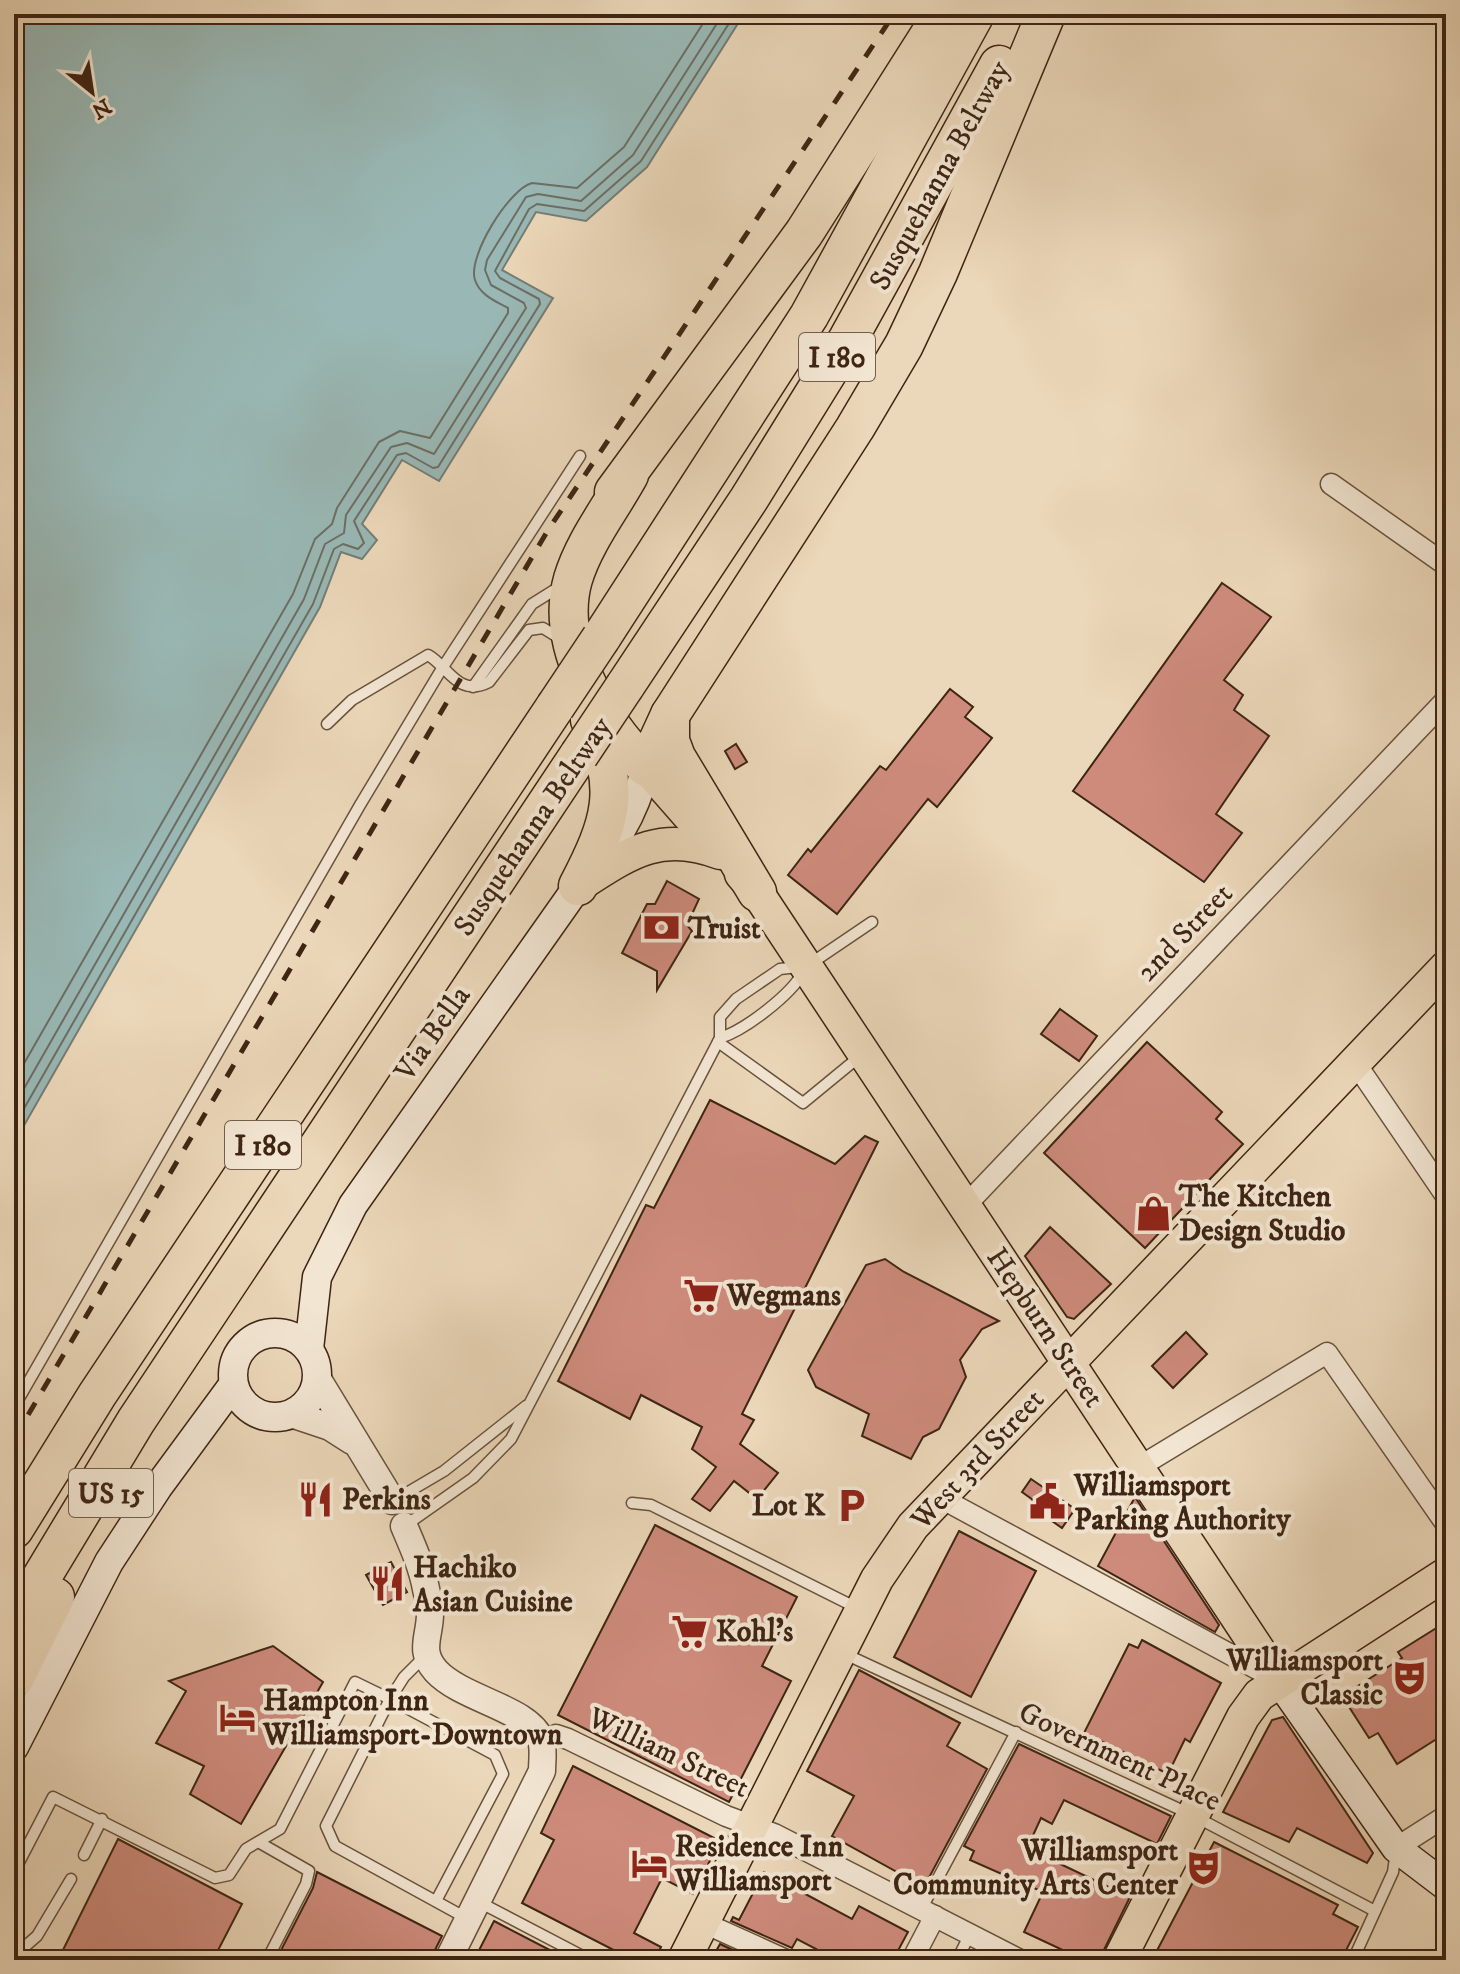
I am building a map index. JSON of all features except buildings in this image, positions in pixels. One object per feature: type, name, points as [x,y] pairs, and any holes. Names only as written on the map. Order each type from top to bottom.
[{"type":"highway","points":[[578,886],[608,823],[611,779],[604,751],[565,667],[556,636],[556,589],[564,559],[578,534],[629,475],[811,224],[943,14]]},
{"type":"highway","name":"Susquehanna Beltway","points":[[14,1529],[97,1395],[710,474],[809,316],[975,14]]},
{"type":"highway","name":"Susquehanna Beltway","points":[[14,1623],[87,1498],[210,1309],[749,499],[848,339],[1026,14]]},
{"type":"highway","points":[[629,475],[578,565],[571,591],[569,619],[579,660],[608,721],[646,767],[670,715],[861,418],[904,345],[938,273],[1046,14]]},
{"type":"highway","points":[[670,715],[670,741],[676,757],[757,892]]},
{"type":"highway","name":"US 15","points":[[14,1679],[210,1309]]},
{"type":"highway","name":"US 15","points":[[14,1510],[97,1395]]},
{"type":"main road","name":"Hepburn Street","points":[[646,767],[757,892],[1279,1681],[1396,1848],[1446,1886]]},
{"type":"main road","name":"Via Bella","points":[[270,1334],[325,1259],[371,1177],[578,886],[624,830],[636,805],[646,767]]},
{"type":"main road","points":[[578,886],[624,857],[650,846],[690,844],[720,853]]},
{"type":"main road","name":"West 3rd Street","points":[[684,1960],[750,1825],[890,1556],[939,1497],[1446,967]]},
{"type":"main road","name":"Via Bella","points":[[309,1349],[315,1286],[325,1259]]},
{"type":"main road","points":[[14,1747],[109,1562],[158,1487],[233,1385],[235,1362],[242,1349],[251,1340],[270,1334],[289,1335],[309,1349],[318,1369],[319,1381],[308,1402],[291,1414],[260,1415],[220,1428],[184,1454]]},
{"type":"main road","points":[[233,1385],[245,1405],[260,1415]]},
{"type":"main road","points":[[1119,1960],[1243,1717],[1259,1695],[1446,1574]]},
{"type":"street","points":[[1331,484],[1446,565]]},
{"type":"street","name":"2nd Street","points":[[965,1206],[1446,700]]},
{"type":"street","points":[[1356,1064],[1446,1196]]},
{"type":"street","points":[[1139,1467],[1327,1353],[1446,1524]]},
{"type":"street","points":[[319,1381],[404,1526],[426,1586],[430,1615],[425,1656]]},
{"type":"street","points":[[291,1414],[330,1427],[359,1446]]},
{"type":"street","points":[[939,1497],[1279,1681]]},
{"type":"street","name":"William Street","points":[[425,1656],[437,1672],[471,1697],[520,1716],[533,1726],[542,1742],[560,1735],[929,1912],[1020,1960]]},
{"type":"street","points":[[448,1960],[542,1771],[542,1742]]},
{"type":"street","points":[[1396,1848],[1446,1816]]},
{"type":"street","points":[[912,1960],[929,1912]]},
{"type":"street","points":[[702,1922],[786,1960]]},
{"type":"lane","points":[[14,1407],[441,670],[580,456]]},
{"type":"lane","points":[[473,687],[532,604],[556,589]]},
{"type":"lane","points":[[327,724],[352,700],[428,655],[441,670],[473,687],[489,682],[529,630],[543,628],[556,636]]},
{"type":"lane","points":[[719,1040],[741,1031],[760,1012],[793,990],[807,966],[872,922]]},
{"type":"lane","points":[[404,1526],[455,1492],[511,1439],[719,1040],[720,1017],[736,999],[780,969],[807,966]]},
{"type":"lane","points":[[719,1040],[803,1103],[864,1053]]},
{"type":"lane","points":[[392,1501],[444,1471],[509,1422],[534,1395]]},
{"type":"lane","points":[[632,1503],[651,1505],[861,1610]]},
{"type":"lane","name":"Government Place","points":[[840,1652],[1192,1815],[1375,1911]]},
{"type":"lane","points":[[425,1656],[404,1677],[390,1699],[326,1826],[335,1846],[436,1901],[474,1911],[590,1960]]},
{"type":"lane","points":[[14,1872],[53,1797],[215,1878],[229,1875],[246,1849],[280,1829],[355,1682],[495,1755],[503,1774],[436,1901]]},
{"type":"lane","points":[[929,1912],[1016,1732]]},
{"type":"lane","points":[[84,1855],[102,1819]]},
{"type":"lane","points":[[260,1843],[309,1871],[306,1884],[267,1960]]},
{"type":"lane","points":[[1353,1960],[1393,1872],[1396,1848]]},
{"type":"lane","points":[[14,1956],[37,1936],[71,1879]]},
{"type":"lane","points":[[957,1960],[970,1934]]},
{"type":"water","points":[[14,14],[744,14],[647,167],[586,221],[536,212],[502,270],[553,298],[439,481],[402,460],[362,524],[377,540],[362,559],[341,552],[320,607],[14,1143]]},
{"type":"railway","points":[[14,1439],[548,530],[894,14]]},
{"type":"place","name":"Truist","points":[[662,928]]},
{"type":"place","name":"The Kitchen Design Studio","points":[[1153,1213]]},
{"type":"place","name":"Wegmans","points":[[701,1295]]},
{"type":"place","name":"Perkins","points":[[316,1499]]},
{"type":"place","name":"Williamsport Parking Authority","points":[[1048,1502]]},
{"type":"place","name":"Lot K","points":[[851,1505]]},
{"type":"place","name":"Hachiko Asian Cuisine","points":[[387,1584]]},
{"type":"place","name":"Kohl's","points":[[690,1631]]},
{"type":"place","name":"Williamsport Classic","points":[[1409,1677]]},
{"type":"place","name":"Hampton Inn Williamsport-Downtown","points":[[237,1717]]},
{"type":"place","name":"Residence Inn Williamsport","points":[[649,1863]]},
{"type":"place","name":"Williamsport Community Arts Center","points":[[1204,1867]]}]
